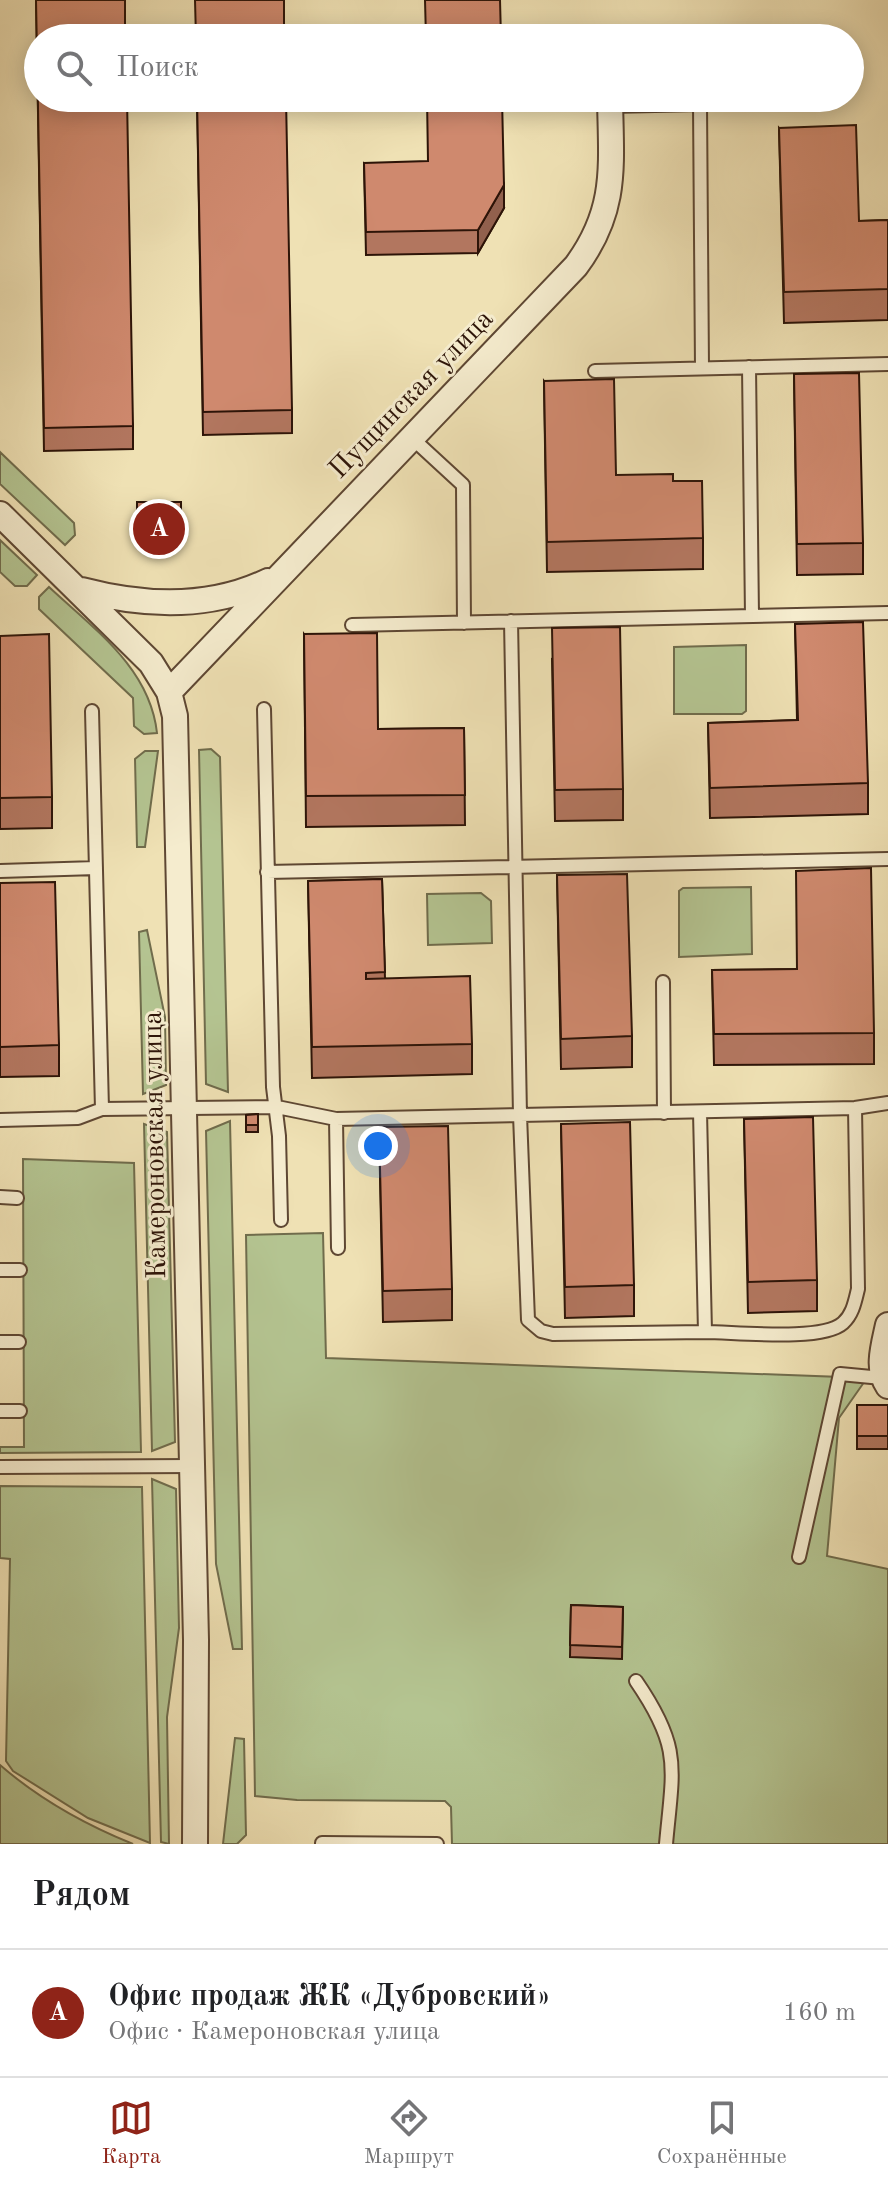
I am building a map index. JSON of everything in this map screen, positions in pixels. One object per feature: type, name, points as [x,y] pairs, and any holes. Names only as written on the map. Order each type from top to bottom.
[{"type":"street","name":"Пущинская улица","points":[[169,692],[576,266],[593,243],[609,202],[610,112]]},
{"type":"street","name":"Камероновская улица","points":[[0,514],[151,663],[169,692],[178,741],[193,1466],[195,1844]]},
{"type":"street","points":[[79,590],[141,601],[208,601],[241,594],[283,573]]},
{"type":"street","points":[[885,1382],[888,1325]]},
{"type":"lane","points":[[700,112],[702,368]]},
{"type":"lane","points":[[595,371],[888,364]]},
{"type":"lane","points":[[749,367],[752,616]]},
{"type":"lane","points":[[412,438],[463,485],[464,623]]},
{"type":"lane","points":[[352,625],[888,613]]},
{"type":"lane","points":[[511,621],[520,1115],[528,1320],[534,1327],[553,1334],[821,1333],[841,1326],[851,1314],[858,1289],[855,1108]]},
{"type":"lane","points":[[264,709],[273,1087],[277,1107],[281,1220]]},
{"type":"lane","points":[[92,711],[102,1109]]},
{"type":"lane","points":[[267,872],[888,859]]},
{"type":"lane","points":[[0,871],[96,868]]},
{"type":"lane","points":[[663,982],[664,1113]]},
{"type":"lane","points":[[0,1120],[78,1118],[102,1109],[277,1107],[336,1119],[855,1108],[888,1103]]},
{"type":"lane","points":[[700,1112],[705,1332]]},
{"type":"lane","points":[[336,1119],[338,1248]]},
{"type":"lane","points":[[0,1197],[17,1198]]},
{"type":"lane","points":[[0,1270],[20,1270]]},
{"type":"lane","points":[[0,1342],[19,1342]]},
{"type":"lane","points":[[799,1557],[840,1374],[885,1382]]},
{"type":"lane","points":[[0,1411],[20,1411]]},
{"type":"lane","points":[[0,1467],[193,1466]]},
{"type":"lane","points":[[636,1681],[656,1711],[670,1742],[673,1769],[666,1844]]},
{"type":"lane","points":[[322,1843],[437,1844]]},
{"type":"green space","points":[[0,452],[74,523],[75,535],[65,545],[0,484]]},
{"type":"green space","points":[[0,540],[37,575],[27,586],[15,586],[0,572]]},
{"type":"green space","points":[[49,587],[132,669],[144,689],[157,733],[144,734],[134,726],[133,698],[39,609],[39,597]]},
{"type":"green space","points":[[746,645],[746,711],[742,714],[674,714],[674,647]]},
{"type":"green space","points":[[211,749],[220,757],[228,1092],[206,1084],[199,750]]},
{"type":"green space","points":[[145,751],[158,751],[145,847],[137,847],[135,759]]},
{"type":"green space","points":[[751,887],[752,954],[679,957],[679,891],[683,888]]},
{"type":"green space","points":[[481,893],[491,901],[492,943],[428,945],[427,894]]},
{"type":"green space","points":[[147,930],[165,1017],[166,1085],[143,1094],[139,932]]},
{"type":"green space","points":[[230,1121],[242,1649],[233,1649],[216,1564],[206,1131]]},
{"type":"green space","points":[[144,1124],[167,1132],[175,1442],[152,1451]]},
{"type":"green space","points":[[23,1159],[134,1163],[141,1452],[0,1453],[0,1447],[24,1447]]},
{"type":"green space","points":[[323,1233],[326,1358],[867,1378],[839,1418],[827,1556],[888,1569],[888,1844],[452,1844],[451,1807],[445,1801],[297,1800],[255,1796],[246,1235]]},
{"type":"green space","points":[[152,1479],[176,1489],[179,1628],[167,1717],[169,1844],[161,1842]]},
{"type":"green space","points":[[0,1486],[142,1487],[150,1843],[88,1818],[13,1771],[6,1761],[10,1559],[0,1558]]},
{"type":"green space","points":[[235,1738],[244,1739],[246,1835],[237,1844],[223,1844]]},
{"type":"green space","points":[[0,1765],[63,1810],[133,1844],[0,1844]]},
{"type":"building","points":[[36,0],[125,0],[125,24],[36,24]]},
{"type":"building","points":[[195,0],[284,0],[284,24],[196,24]]},
{"type":"building","points":[[425,0],[500,0],[501,24],[426,24]]},
{"type":"building","points":[[38,112],[127,112],[133,426],[44,428]]},
{"type":"building","points":[[197,112],[286,112],[292,410],[203,412]]},
{"type":"building","points":[[427,112],[502,112],[504,185],[478,230],[366,232],[364,163],[428,161]]},
{"type":"building","points":[[856,125],[859,221],[888,220],[888,289],[784,292],[779,128]]},
{"type":"building","points":[[859,373],[863,543],[797,544],[794,374]]},
{"type":"building","points":[[614,379],[616,475],[673,474],[673,481],[702,481],[703,538],[547,542],[544,381]]},
{"type":"building","points":[[137,502],[181,502],[181,531],[137,531]]},
{"type":"building","points":[[863,622],[868,783],[710,788],[708,723],[798,720],[795,624]]},
{"type":"building","points":[[620,627],[623,789],[555,790],[552,628]]},
{"type":"building","points":[[377,633],[378,729],[464,728],[465,795],[306,796],[304,634]]},
{"type":"building","points":[[49,634],[52,797],[0,798],[0,636]]},
{"type":"building","points":[[871,868],[874,1033],[714,1034],[712,970],[797,969],[796,871]]},
{"type":"building","points":[[627,874],[632,1036],[561,1039],[557,875]]},
{"type":"building","points":[[382,879],[385,972],[366,973],[366,979],[470,976],[472,1044],[312,1047],[308,881]]},
{"type":"building","points":[[55,882],[59,1045],[0,1047],[0,883]]},
{"type":"building","points":[[258,1114],[258,1125],[246,1125],[246,1115]]},
{"type":"building","points":[[813,1117],[817,1280],[748,1282],[744,1119]]},
{"type":"building","points":[[630,1122],[634,1285],[565,1287],[561,1124]]},
{"type":"building","points":[[448,1126],[452,1289],[383,1291],[379,1127]]},
{"type":"building","points":[[857,1405],[888,1405],[888,1436],[857,1436]]},
{"type":"building","points":[[571,1605],[623,1607],[622,1647],[570,1645]]},
{"type":"place","name":"Офис продаж ЖК «Дубровский»","points":[[159,529]]}]
